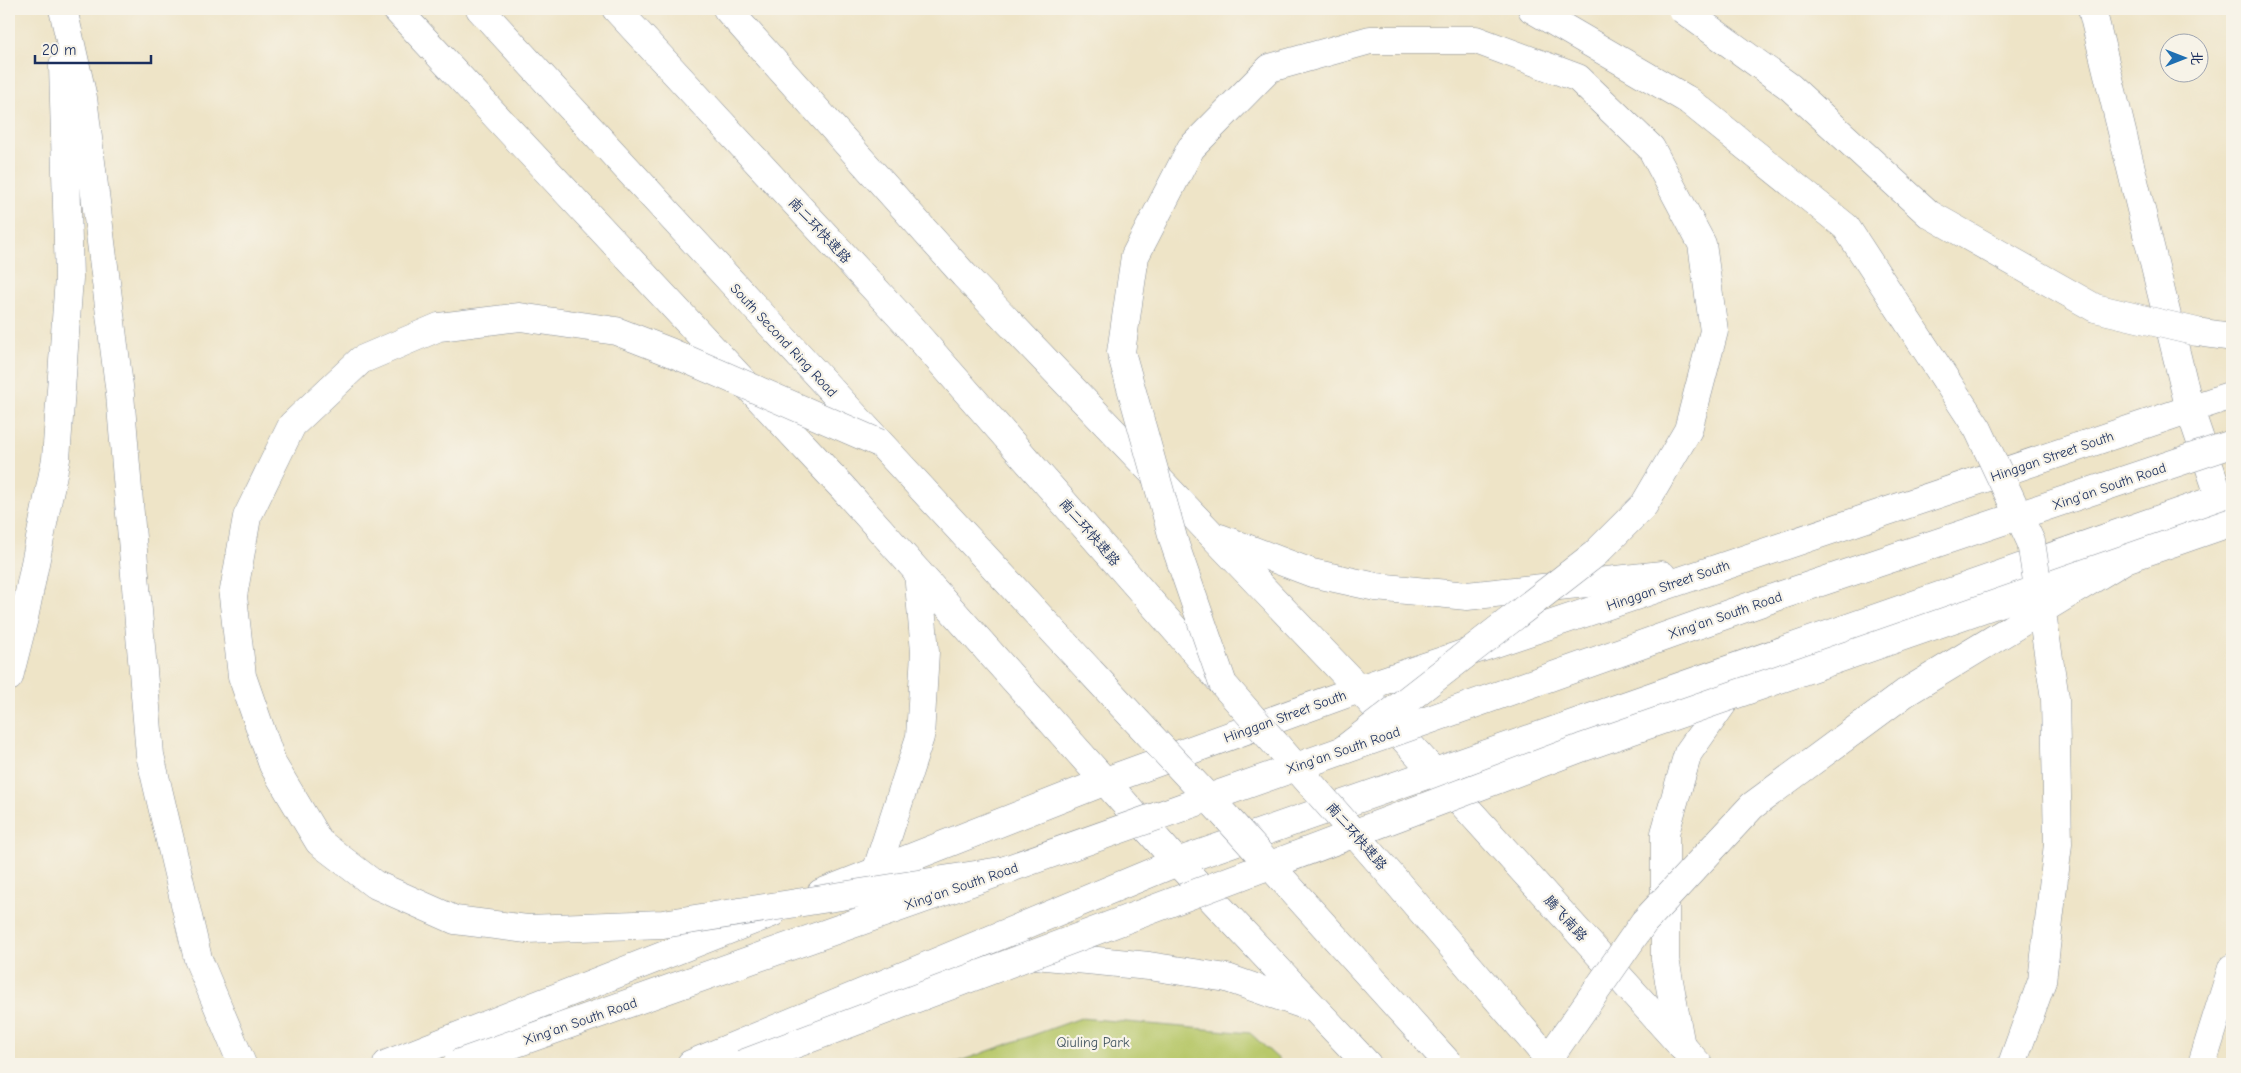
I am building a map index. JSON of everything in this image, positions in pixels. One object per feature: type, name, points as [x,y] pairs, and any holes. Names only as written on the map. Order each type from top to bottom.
[{"type":"main road","points":[[9,677],[24,618],[56,459],[69,278],[62,9]]},
{"type":"main road","points":[[62,9],[83,98],[120,394],[150,755],[198,960],[242,1064]]},
{"type":"main road","points":[[396,9],[842,487],[1177,862],[1367,1064]]},
{"type":"main road","name":"South Second Ring Road","points":[[480,9],[879,444],[1229,820],[1449,1064]]},
{"type":"main road","name":"南二环快速路","points":[[616,9],[910,327],[1388,872],[1553,1064]]},
{"type":"main road","name":"腾飞南路","points":[[727,9],[964,275],[1359,689],[1689,1055]]},
{"type":"main road","points":[[1532,9],[1688,100],[1846,227],[1978,429],[2031,542],[2055,698],[2058,844],[2042,981],[2012,1064]]},
{"type":"main road","points":[[1682,9],[1790,87],[1929,214],[2095,308],[2197,332],[2232,336]]},
{"type":"main road","points":[[691,1064],[1177,862],[1434,771],[2226,498],[2190,410],[2092,9]]},
{"type":"main road","points":[[1223,684],[1175,545],[1121,352],[1135,256],[1191,148],[1270,68],[1370,40],[1476,40],[1578,78],[1651,148],[1702,244],[1714,331],[1688,430],[1644,505],[1595,554],[1343,750]]},
{"type":"main road","points":[[879,444],[670,352],[616,331],[520,317],[439,327],[361,360],[292,425],[247,517],[233,596],[242,676],[273,765],[319,842],[374,884],[455,920],[527,929],[663,924],[1007,870]]},
{"type":"main road","name":"Hinggan Street South","points":[[387,1064],[1106,781],[1359,689],[2190,410],[2232,394]]},
{"type":"main road","name":"Xing'an South Road","points":[[457,1064],[1779,596],[2232,444]]},
{"type":"main road","points":[[742,1064],[1581,748],[2232,522]]},
{"type":"main road","points":[[1212,535],[1312,573],[1376,587],[1467,596],[1714,570]]},
{"type":"main road","points":[[1545,1064],[1644,922],[1752,806],[1905,693],[2124,560]]},
{"type":"main road","points":[[876,872],[920,737],[925,652],[918,572]]},
{"type":"main road","points":[[1689,1055],[1665,960],[1665,833],[1688,753],[1753,661]]},
{"type":"main road","points":[[969,949],[1149,966],[1227,978],[1315,1009]]},
{"type":"main road","points":[[2202,1064],[2232,968]]},
{"type":"green space","name":"Qiuling Park","points":[[1081,1018],[1250,1033],[1284,1064],[952,1064]]}]
